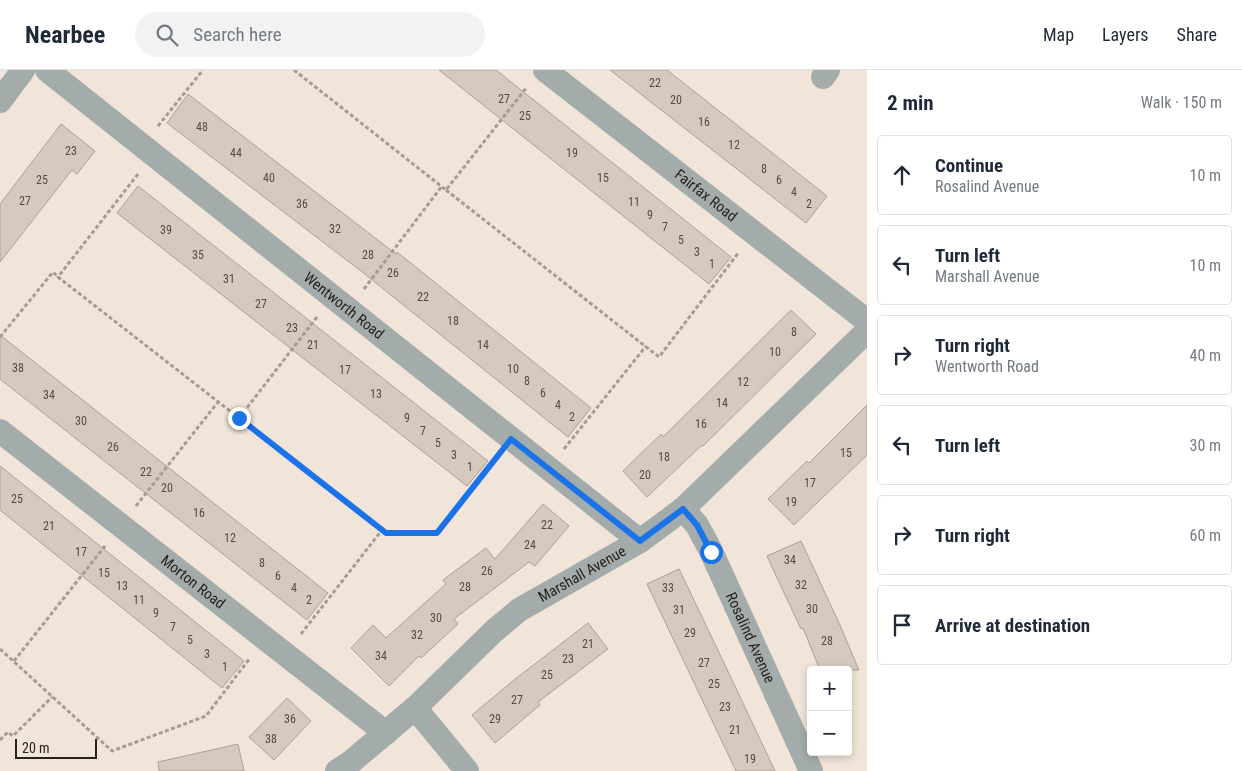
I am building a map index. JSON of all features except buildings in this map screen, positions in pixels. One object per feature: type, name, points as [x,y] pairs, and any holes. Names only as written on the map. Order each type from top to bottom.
[{"type":"street","points":[[0,101],[23,70]]},
{"type":"street","name":"Wentworth Road","points":[[46,70],[640,541]]},
{"type":"street","name":"Fairfax Road","points":[[537,78],[754,233],[867,321]]},
{"type":"street","name":"Marshall Avenue","points":[[337,771],[351,762],[415,708],[494,631],[519,610],[640,541],[683,509],[867,330]]},
{"type":"street","name":"Morton Road","points":[[0,431],[386,733]]},
{"type":"street","name":"Rosalind Avenue","points":[[683,509],[697,525],[711,552],[811,771]]},
{"type":"street","points":[[415,708],[467,771]]},
{"type":"path","points":[[58,277],[203,70]]},
{"type":"path","points":[[294,70],[659,357],[754,233]]},
{"type":"path","points":[[446,190],[537,78]]},
{"type":"path","points":[[239,418],[442,186]]},
{"type":"path","points":[[0,337],[53,272],[386,533],[437,533],[511,439]]},
{"type":"path","points":[[548,468],[646,346]]},
{"type":"path","points":[[14,661],[218,402]]},
{"type":"path","points":[[285,654],[382,530]]},
{"type":"path","points":[[0,649],[112,751],[206,716],[266,638]]},
{"type":"path","points":[[0,740],[8,732],[13,736],[52,697]]},
{"type":"route","points":[[239,418],[386,533],[437,533],[511,439],[640,541],[683,509],[697,525],[711,552]]}]
